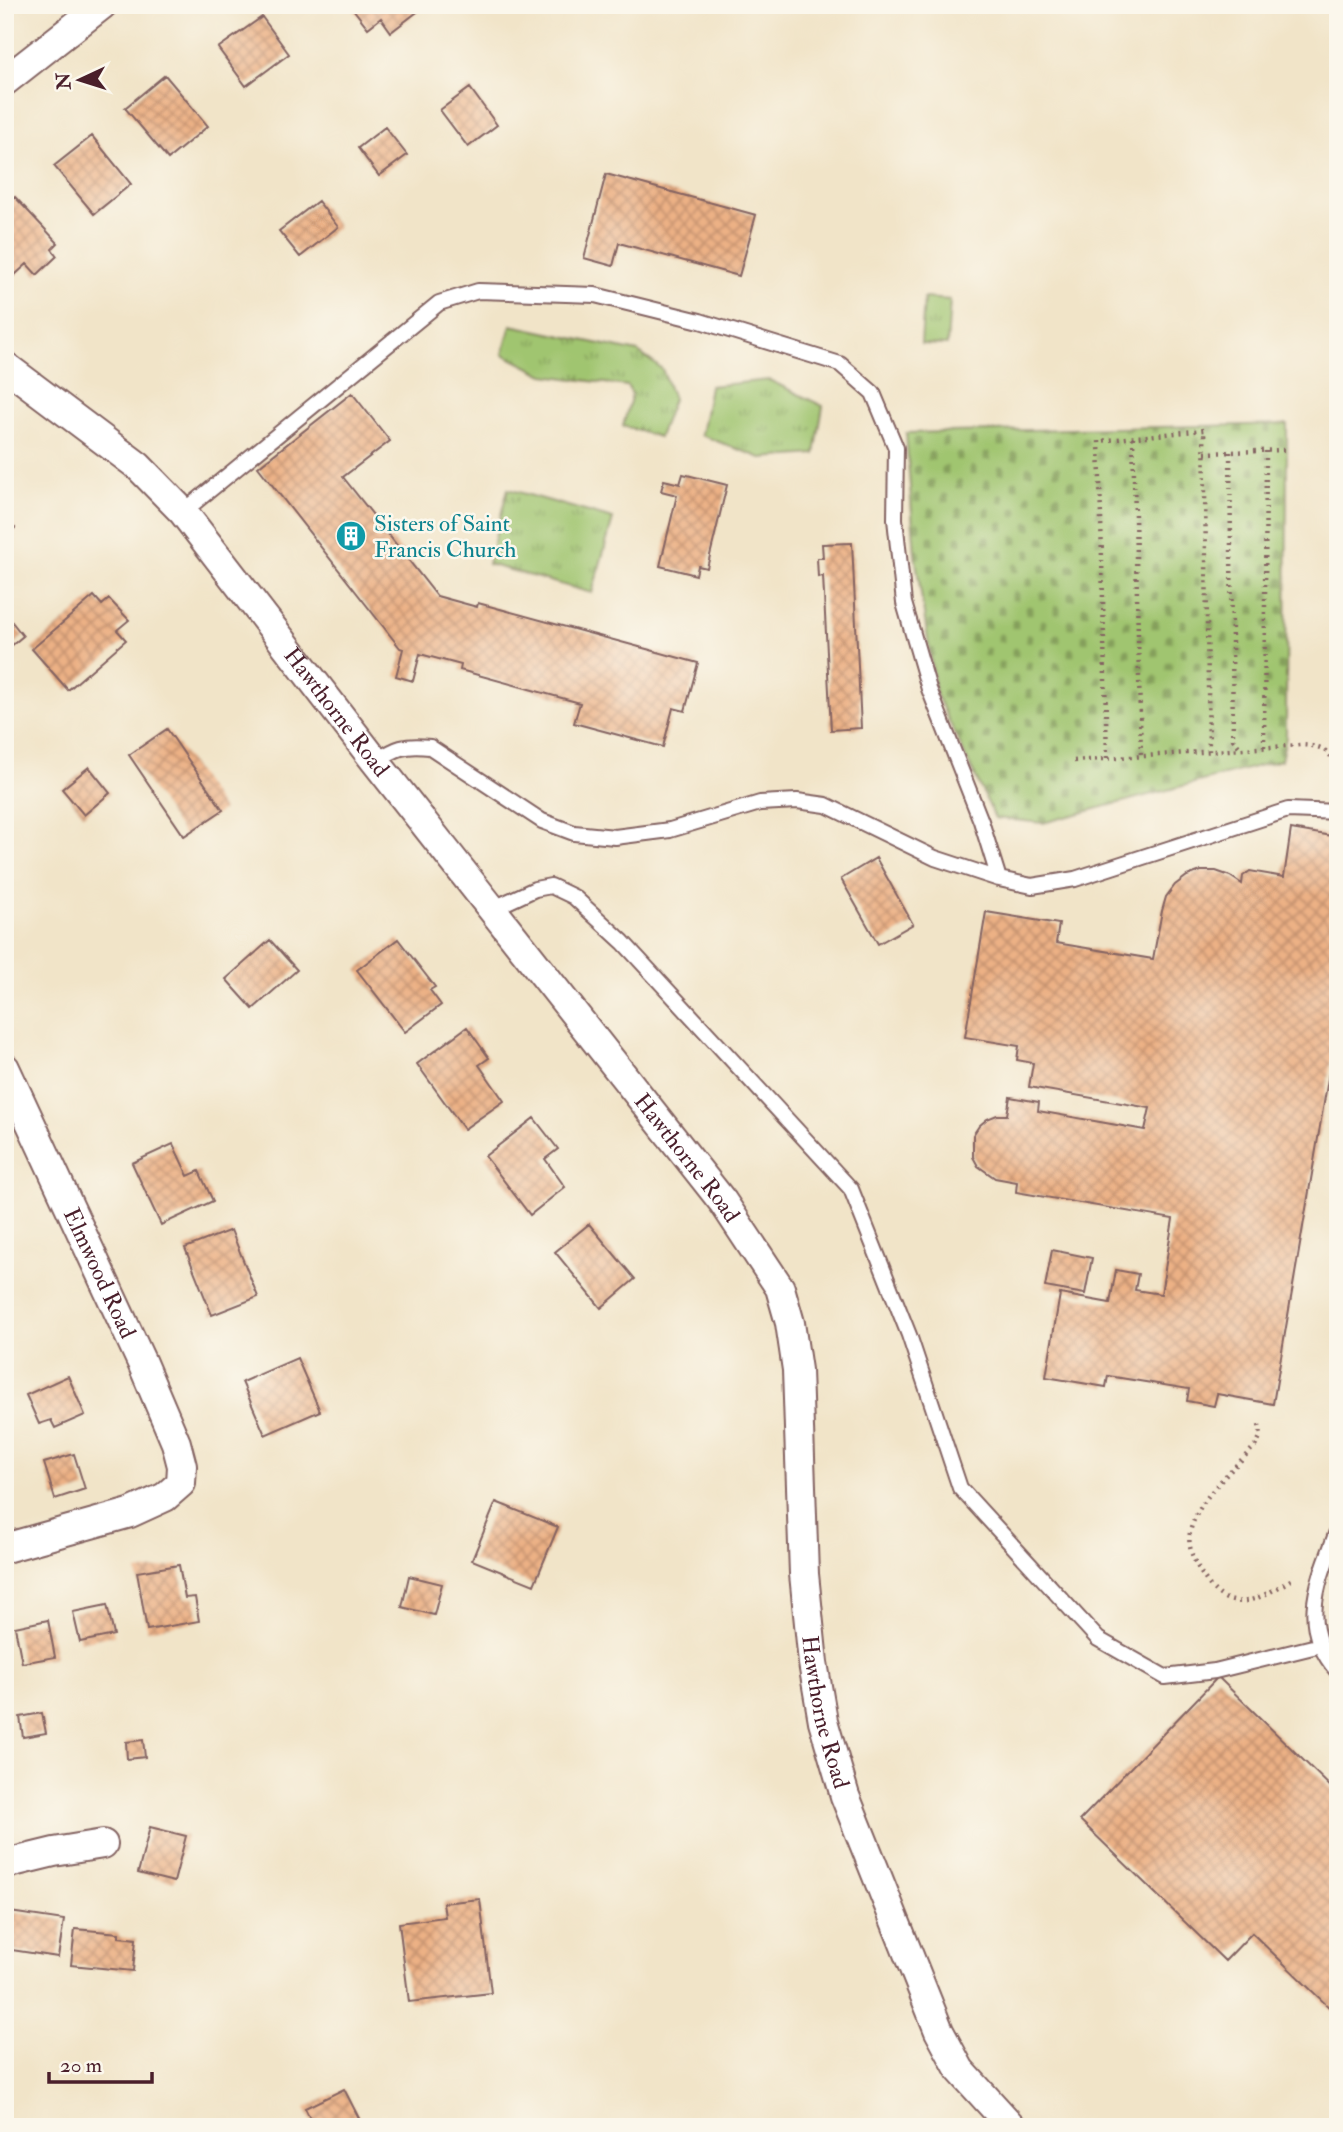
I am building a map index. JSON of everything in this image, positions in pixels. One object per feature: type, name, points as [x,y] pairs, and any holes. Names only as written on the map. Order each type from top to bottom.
[{"type":"street","points":[[5,81],[102,5]]},
{"type":"street","name":"Hawthorne Road","points":[[5,366],[138,466],[183,512],[375,761],[723,1202],[780,1288],[790,1323],[797,1370],[804,1574],[813,1663],[823,1721],[845,1796],[939,2031],[960,2070],[1012,2127]]},
{"type":"street","name":"Elmwood Road","points":[[5,1069],[113,1300],[176,1443],[182,1466],[181,1483],[165,1497],[130,1513],[5,1548]]},
{"type":"street","points":[[5,1864],[103,1844]]},
{"type":"lane","points":[[183,512],[439,303],[478,291],[595,295],[699,321],[841,364],[873,393],[896,448],[895,519],[904,603],[929,689],[981,821],[999,879]]},
{"type":"lane","points":[[375,761],[408,745],[430,747],[542,821],[575,833],[615,837],[670,830],[760,803],[797,801],[826,805],[935,858],[999,879],[1031,886],[1075,879],[1288,810],[1338,812]]},
{"type":"lane","points":[[492,909],[536,889],[551,886],[574,897],[623,942],[851,1189],[909,1335],[960,1488],[1098,1639],[1165,1677],[1215,1671],[1321,1645]]},
{"type":"lane","points":[[1338,1529],[1322,1571],[1312,1614],[1327,1659],[1338,1672]]},
{"type":"path","points":[[1107,758],[1099,441],[1204,430],[1209,751]]},
{"type":"path","points":[[1133,438],[1141,756]]},
{"type":"path","points":[[1205,453],[1284,450]]},
{"type":"path","points":[[1264,747],[1266,451]]},
{"type":"path","points":[[1230,452],[1233,739],[1241,749]]},
{"type":"path","points":[[1074,761],[1264,747],[1320,746],[1331,755],[1338,766]]},
{"type":"path","points":[[1259,1425],[1261,1435],[1255,1444],[1205,1501],[1193,1523],[1188,1541],[1192,1558],[1208,1585],[1220,1597],[1233,1601],[1247,1602],[1295,1578],[1322,1571]]},
{"type":"green space","points":[[924,298],[950,300],[947,345],[921,344]]},
{"type":"green space","points":[[511,325],[638,352],[662,369],[673,399],[659,437],[623,426],[632,394],[627,386],[544,375],[503,354]]},
{"type":"green space","points":[[769,380],[823,406],[815,454],[761,458],[701,435],[710,386]]},
{"type":"green space","points":[[1287,424],[1286,737],[1281,760],[1043,823],[995,818],[936,694],[915,554],[906,433]]},
{"type":"green space","points":[[508,489],[613,519],[592,593],[488,564]]},
{"type":"building","points":[[350,5],[418,5],[421,9],[391,32],[381,18],[368,28]]},
{"type":"building","points":[[262,17],[289,54],[246,86],[218,48]]},
{"type":"building","points":[[165,75],[208,126],[168,159],[125,108]]},
{"type":"building","points":[[470,88],[497,125],[468,147],[440,110]]},
{"type":"building","points":[[385,127],[407,155],[379,176],[358,148]]},
{"type":"building","points":[[92,136],[131,184],[94,214],[54,166]]},
{"type":"building","points":[[606,174],[756,215],[739,276],[619,243],[613,266],[584,258]]},
{"type":"building","points":[[15,197],[58,243],[52,249],[57,256],[37,275],[27,264],[5,284],[5,206]]},
{"type":"building","points":[[318,201],[338,227],[300,257],[279,231]]},
{"type":"building","name":"Sisters of Saint Francis Church","points":[[352,393],[390,441],[343,477],[437,596],[477,607],[478,603],[698,663],[685,711],[673,708],[663,747],[574,723],[580,703],[460,670],[461,665],[420,654],[413,681],[396,676],[403,649],[258,467]]},
{"type":"building","points":[[683,474],[727,485],[707,568],[698,566],[696,575],[660,566],[677,495],[661,491],[664,480],[680,484]]},
{"type":"building","points":[[5,518],[15,528],[5,537]]},
{"type":"building","points":[[852,543],[861,728],[831,730],[823,576],[818,577],[817,558],[823,558],[822,544]]},
{"type":"building","points":[[94,596],[102,605],[109,599],[129,620],[117,630],[126,640],[68,690],[32,649]]},
{"type":"building","points":[[5,613],[23,636],[5,651]]},
{"type":"building","points":[[167,729],[223,810],[184,836],[129,755]]},
{"type":"building","points":[[89,767],[110,793],[84,815],[62,789]]},
{"type":"building","points":[[1291,829],[1338,837],[1338,1020],[1273,1404],[1217,1394],[1214,1406],[1187,1401],[1189,1389],[1108,1376],[1106,1387],[1046,1377],[1060,1294],[1110,1303],[1116,1270],[1138,1274],[1135,1290],[1161,1294],[1173,1219],[1016,1192],[1017,1182],[995,1178],[978,1166],[973,1157],[973,1135],[987,1119],[1007,1115],[1010,1097],[1039,1102],[1038,1111],[1145,1130],[1150,1108],[1029,1087],[1033,1063],[1017,1060],[1019,1046],[965,1037],[986,912],[1059,924],[1056,943],[1153,959],[1166,897],[1175,885],[1187,876],[1201,871],[1216,871],[1242,884],[1243,876],[1250,871],[1284,877]]},
{"type":"building","points":[[876,858],[913,924],[878,944],[841,879]]},
{"type":"building","points":[[398,939],[435,987],[430,990],[441,1005],[405,1032],[357,970]]},
{"type":"building","points":[[270,940],[297,970],[253,1009],[226,979]]},
{"type":"building","points":[[467,1027],[489,1058],[479,1065],[504,1101],[464,1129],[417,1064]]},
{"type":"building","points":[[534,1118],[558,1149],[545,1159],[565,1187],[530,1215],[485,1156]]},
{"type":"building","points":[[173,1144],[188,1176],[199,1171],[213,1201],[161,1225],[132,1163]]},
{"type":"building","points":[[589,1224],[635,1279],[601,1308],[555,1252]]},
{"type":"building","points":[[231,1230],[258,1297],[212,1315],[185,1248]]},
{"type":"building","points":[[1052,1250],[1092,1258],[1085,1294],[1045,1287]]},
{"type":"building","points":[[297,1358],[320,1411],[265,1435],[242,1382]]},
{"type":"building","points":[[68,1376],[85,1415],[55,1428],[51,1420],[39,1424],[26,1395]]},
{"type":"building","points":[[74,1454],[85,1489],[55,1499],[44,1463]]},
{"type":"building","points":[[496,1502],[558,1527],[534,1585],[472,1560]]},
{"type":"building","points":[[179,1565],[185,1598],[195,1597],[199,1621],[147,1630],[137,1572]]},
{"type":"building","points":[[409,1576],[442,1584],[434,1615],[402,1607]]},
{"type":"building","points":[[107,1605],[114,1635],[80,1642],[73,1612]]},
{"type":"building","points":[[48,1620],[55,1657],[22,1663],[15,1627]]},
{"type":"building","points":[[1218,1677],[1338,1794],[1338,2016],[1252,1933],[1225,1961],[1080,1820]]},
{"type":"building","points":[[42,1713],[46,1733],[23,1737],[20,1717]]},
{"type":"building","points":[[143,1740],[145,1757],[127,1759],[126,1742]]},
{"type":"building","points":[[150,1827],[186,1836],[174,1882],[138,1873]]},
{"type":"building","points":[[480,1899],[491,1993],[409,2002],[399,1923],[445,1917],[443,1903]]},
{"type":"building","points":[[10,1912],[64,1920],[58,1957],[5,1949]]},
{"type":"building","points":[[75,1929],[119,1933],[119,1937],[136,1939],[133,1971],[71,1965]]},
{"type":"building","points":[[344,2089],[361,2122],[352,2127],[314,2127],[305,2108]]},
{"type":"place","name":"Sisters of Saint Francis Church","points":[[351,536]]}]
